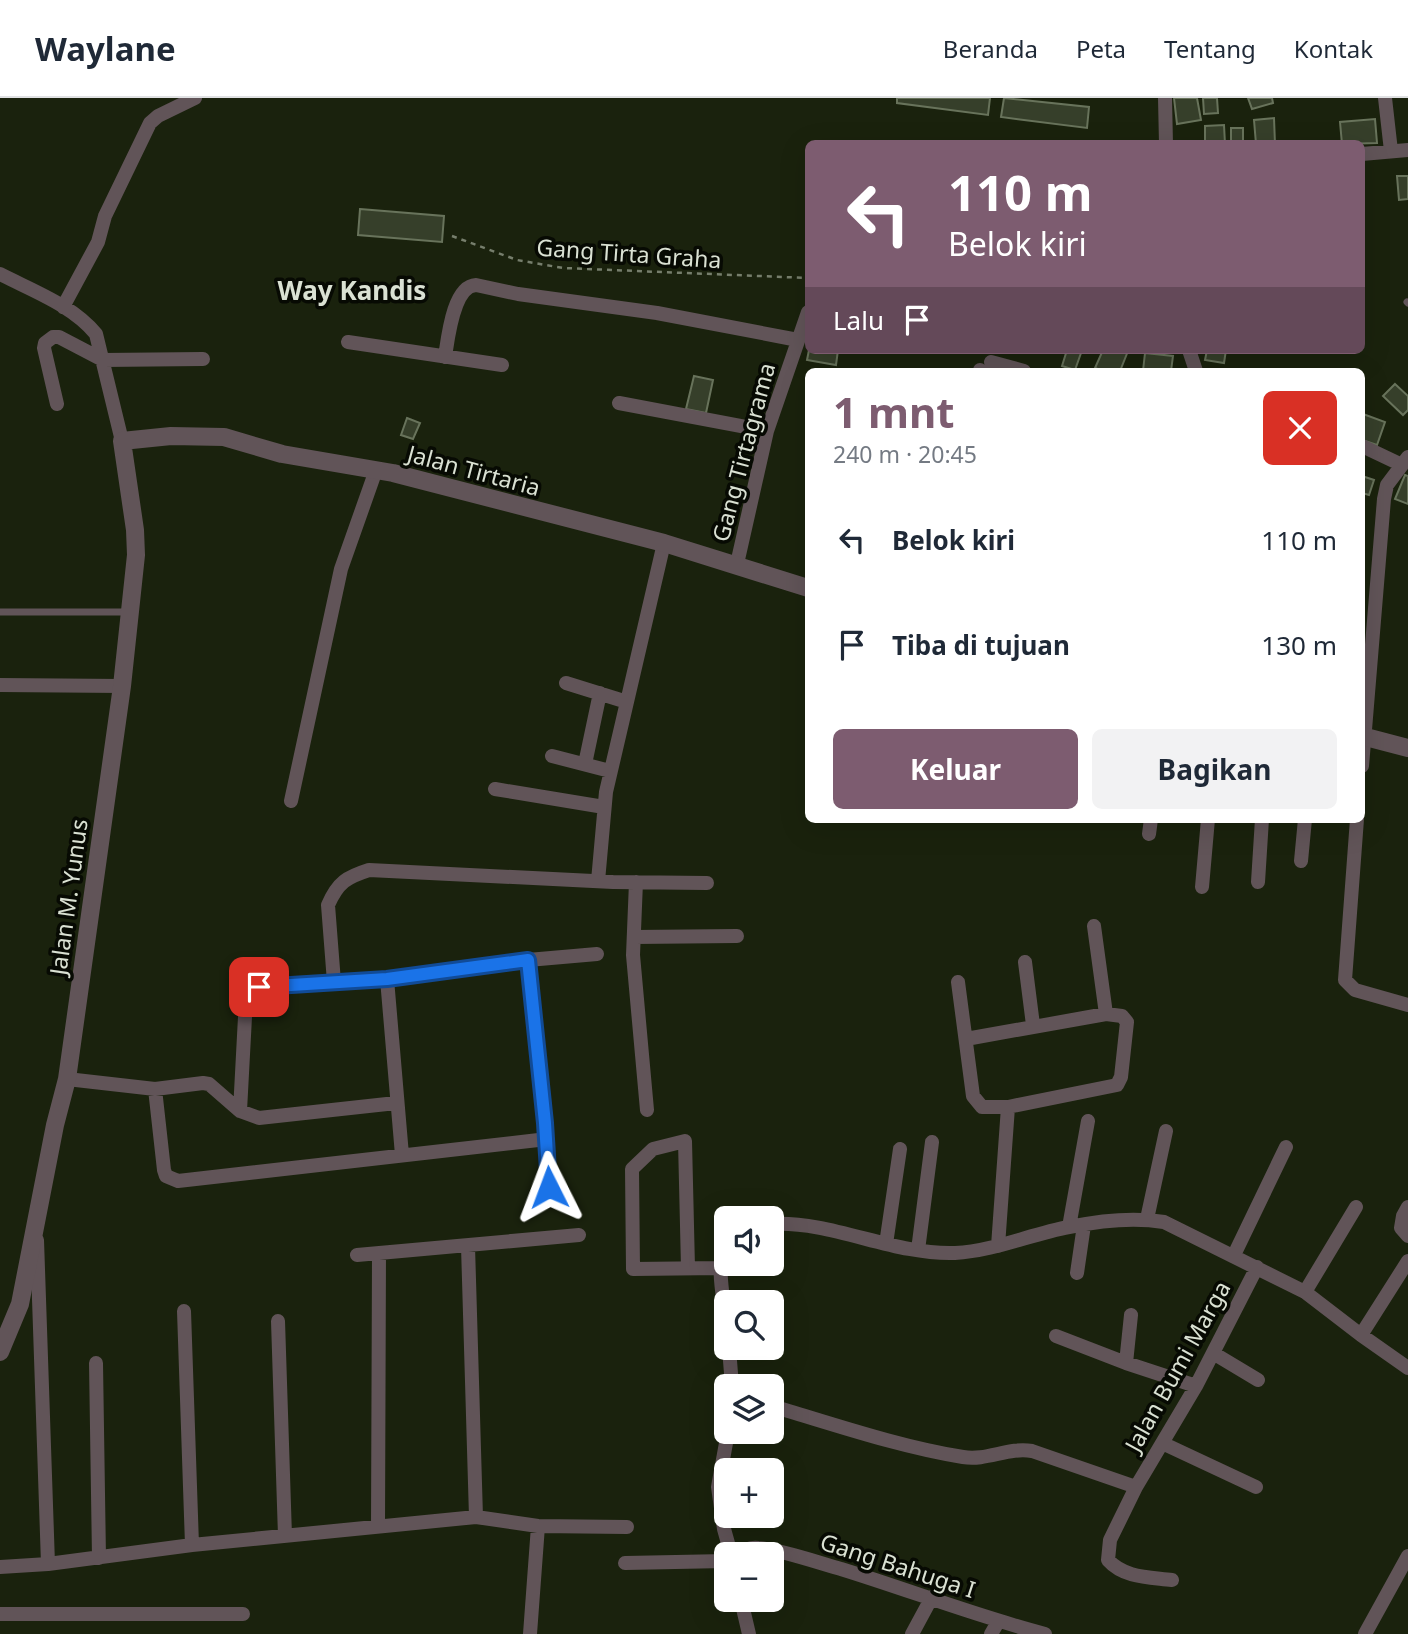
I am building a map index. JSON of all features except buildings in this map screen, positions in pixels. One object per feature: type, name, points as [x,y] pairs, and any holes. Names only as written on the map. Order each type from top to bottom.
[{"type":"street","points":[[63,307],[98,242],[104,216],[150,123],[158,116],[195,98]]},
{"type":"street","points":[[1165,98],[1166,140]]},
{"type":"street","points":[[1385,98],[1391,151]]},
{"type":"street","points":[[1365,155],[1408,150]]},
{"type":"street","points":[[0,274],[84,320],[96,334],[122,441]]},
{"type":"street","points":[[445,357],[450,323],[464,289],[470,285],[657,313],[798,340]]},
{"type":"street","name":"Gang Tirtagrama","points":[[737,564],[767,431],[805,320]]},
{"type":"street","points":[[57,404],[44,348],[49,339],[59,337],[103,360],[203,359]]},
{"type":"street","points":[[348,342],[502,365]]},
{"type":"street","points":[[619,402],[767,431]]},
{"type":"street","name":"Jalan Tirtaria","points":[[122,441],[171,436],[224,437],[282,454],[376,470],[664,543],[805,587]]},
{"type":"street","name":"Jalan M. Yunus","points":[[0,1352],[20,1304],[55,1125],[68,1079],[122,686],[136,555],[122,441]]},
{"type":"street","points":[[1365,447],[1405,461],[1387,485],[1384,499],[1365,713]]},
{"type":"street","points":[[291,801],[341,569],[376,470]]},
{"type":"street","points":[[598,881],[610,771],[664,543]]},
{"type":"street","points":[[566,683],[627,702]]},
{"type":"street","points":[[0,685],[122,686]]},
{"type":"street","points":[[585,764],[600,693]]},
{"type":"street","points":[[1365,737],[1408,748]]},
{"type":"street","points":[[552,755],[610,771]]},
{"type":"street","points":[[495,789],[604,807]]},
{"type":"street","points":[[1149,834],[1151,823]]},
{"type":"street","points":[[1202,887],[1208,823]]},
{"type":"street","points":[[1258,882],[1262,823]]},
{"type":"street","points":[[1301,861],[1305,823]]},
{"type":"street","points":[[1357,823],[1345,979],[1355,990],[1408,1005]]},
{"type":"street","points":[[334,982],[328,905],[347,877],[369,870],[598,881],[708,883]]},
{"type":"street","points":[[636,882],[634,955],[647,1110]]},
{"type":"street","points":[[1094,926],[1106,1014]]},
{"type":"street","points":[[634,937],[737,936]]},
{"type":"street","points":[[240,1111],[246,998],[250,990],[259,987],[387,979],[528,960],[597,954]]},
{"type":"street","points":[[528,960],[547,1139],[549,1187]]},
{"type":"street","points":[[1025,962],[1033,1025]]},
{"type":"street","points":[[387,979],[402,1155]]},
{"type":"street","points":[[958,982],[973,1096],[982,1107],[1007,1107],[1117,1085],[1121,1077],[1127,1022],[1122,1016],[1106,1014],[966,1039]]},
{"type":"street","points":[[68,1079],[155,1089],[197,1083],[209,1084],[240,1111],[259,1118],[396,1103]]},
{"type":"street","points":[[155,1089],[164,1170],[170,1179],[178,1181],[547,1139]]},
{"type":"street","points":[[998,1245],[1007,1107]]},
{"type":"street","points":[[1077,1273],[1077,1226],[1088,1121]]},
{"type":"street","points":[[1147,1219],[1166,1131]]},
{"type":"street","points":[[688,1268],[685,1141],[653,1149],[632,1169],[634,1269],[714,1268]]},
{"type":"street","points":[[918,1250],[932,1142]]},
{"type":"street","points":[[1234,1255],[1286,1147]]},
{"type":"street","points":[[886,1244],[900,1149]]},
{"type":"street","points":[[1305,1292],[1356,1207]]},
{"type":"street","points":[[1408,1207],[1401,1228],[1408,1236]]},
{"type":"street","points":[[784,1223],[795,1223],[918,1250],[956,1253],[1077,1226],[1147,1219],[1164,1222],[1305,1292],[1408,1368]]},
{"type":"street","points":[[37,1223],[48,1564]]},
{"type":"street","points":[[357,1255],[579,1235]]},
{"type":"street","points":[[468,1246],[476,1517]]},
{"type":"street","points":[[378,1526],[379,1253]]},
{"type":"street","points":[[1361,1335],[1408,1261]]},
{"type":"street","name":"Jalan Bumi Marga","points":[[1172,1580],[1132,1575],[1114,1567],[1108,1560],[1111,1540],[1136,1487],[1196,1386],[1257,1267]]},
{"type":"street","points":[[184,1311],[192,1545]]},
{"type":"street","points":[[1126,1363],[1130,1315]]},
{"type":"street","points":[[278,1321],[285,1536]]},
{"type":"street","points":[[1056,1336],[1196,1386]]},
{"type":"street","points":[[1213,1353],[1258,1380]]},
{"type":"street","points":[[96,1363],[99,1559]]},
{"type":"street","points":[[784,1410],[864,1434],[962,1457],[984,1458],[1014,1450],[1032,1451],[1136,1487]]},
{"type":"street","points":[[1162,1443],[1256,1488]]},
{"type":"street","points":[[727,1444],[719,1487],[728,1542]]},
{"type":"street","points":[[0,1567],[99,1559],[192,1545],[476,1517],[538,1526],[627,1527]]},
{"type":"street","points":[[530,1634],[538,1526]]},
{"type":"street","name":"Gang Bahuga I","points":[[784,1553],[932,1597],[994,1628],[1045,1634]]},
{"type":"street","points":[[1365,1634],[1408,1556]]},
{"type":"street","points":[[625,1563],[714,1562]]},
{"type":"street","points":[[912,1634],[932,1597]]},
{"type":"street","points":[[744,1612],[749,1634]]},
{"type":"street","points":[[0,1614],[243,1614]]},
{"type":"lane","points":[[0,612],[129,612]]},
{"type":"path","name":"Gang Tirta Graha","points":[[452,236],[517,260],[563,268],[805,278]]},
{"type":"district","name":"Way Kandis","points":[[352,290]]},
{"type":"route","points":[[259,987],[387,979],[528,960],[549,1187]]}]
